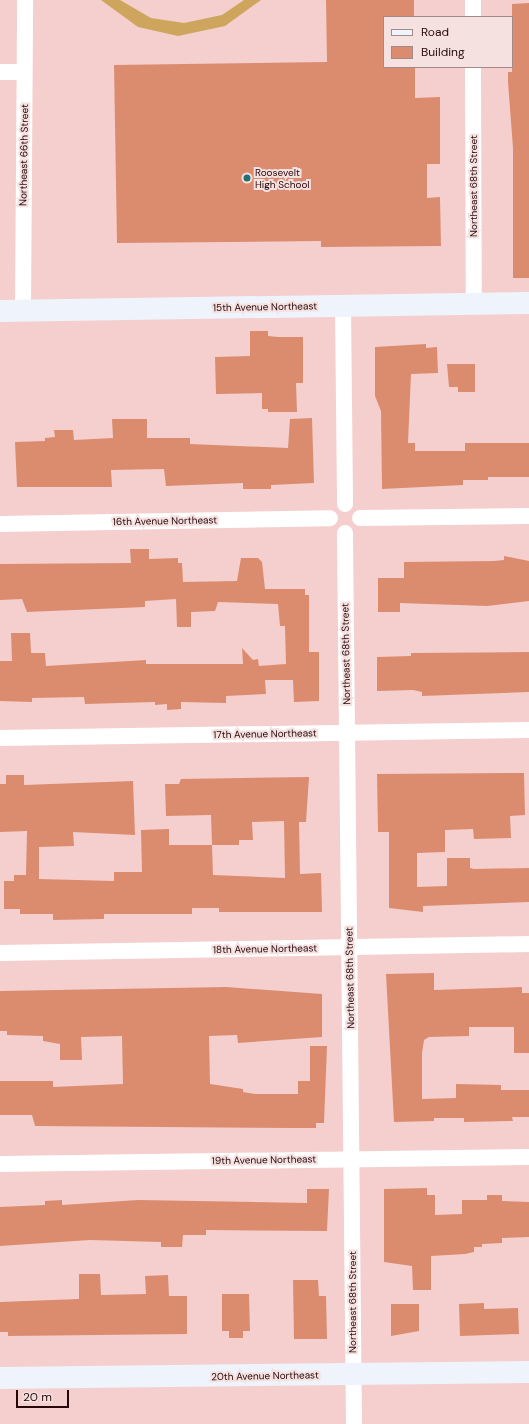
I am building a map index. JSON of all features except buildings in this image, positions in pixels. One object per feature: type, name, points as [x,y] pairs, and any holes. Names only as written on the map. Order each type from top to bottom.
[{"type":"main road","name":"15th Avenue Northeast","points":[[0,311],[529,303]]},
{"type":"main road","name":"20th Avenue Northeast","points":[[0,1378],[529,1372]]},
{"type":"street","name":"Northeast 66th Street","points":[[23,310],[25,0]]},
{"type":"street","points":[[473,0],[473,16]]},
{"type":"street","name":"Northeast 68th Street","points":[[474,68],[474,304]]},
{"type":"street","points":[[0,72],[24,72]]},
{"type":"street","points":[[343,306],[345,504]]},
{"type":"street","points":[[345,504],[356,509],[360,518],[356,528],[344,533],[334,528],[330,518],[335,507],[345,504]]},
{"type":"street","points":[[360,518],[529,516]]},
{"type":"street","name":"16th Avenue Northeast","points":[[0,524],[330,518]]},
{"type":"street","name":"Northeast 68th Street","points":[[344,533],[353,1159],[354,1424]]},
{"type":"street","name":"17th Avenue Northeast","points":[[0,738],[529,730]]},
{"type":"street","name":"18th Avenue Northeast","points":[[0,952],[529,944]]},
{"type":"street","name":"19th Avenue Northeast","points":[[0,1164],[529,1157]]},
{"type":"shaded area","points":[[101,0],[120,0],[151,18],[184,23],[222,15],[244,0],[261,0],[225,26],[178,36],[138,27]]},
{"type":"place","name":"Roosevelt High School","points":[[247,178]]}]
